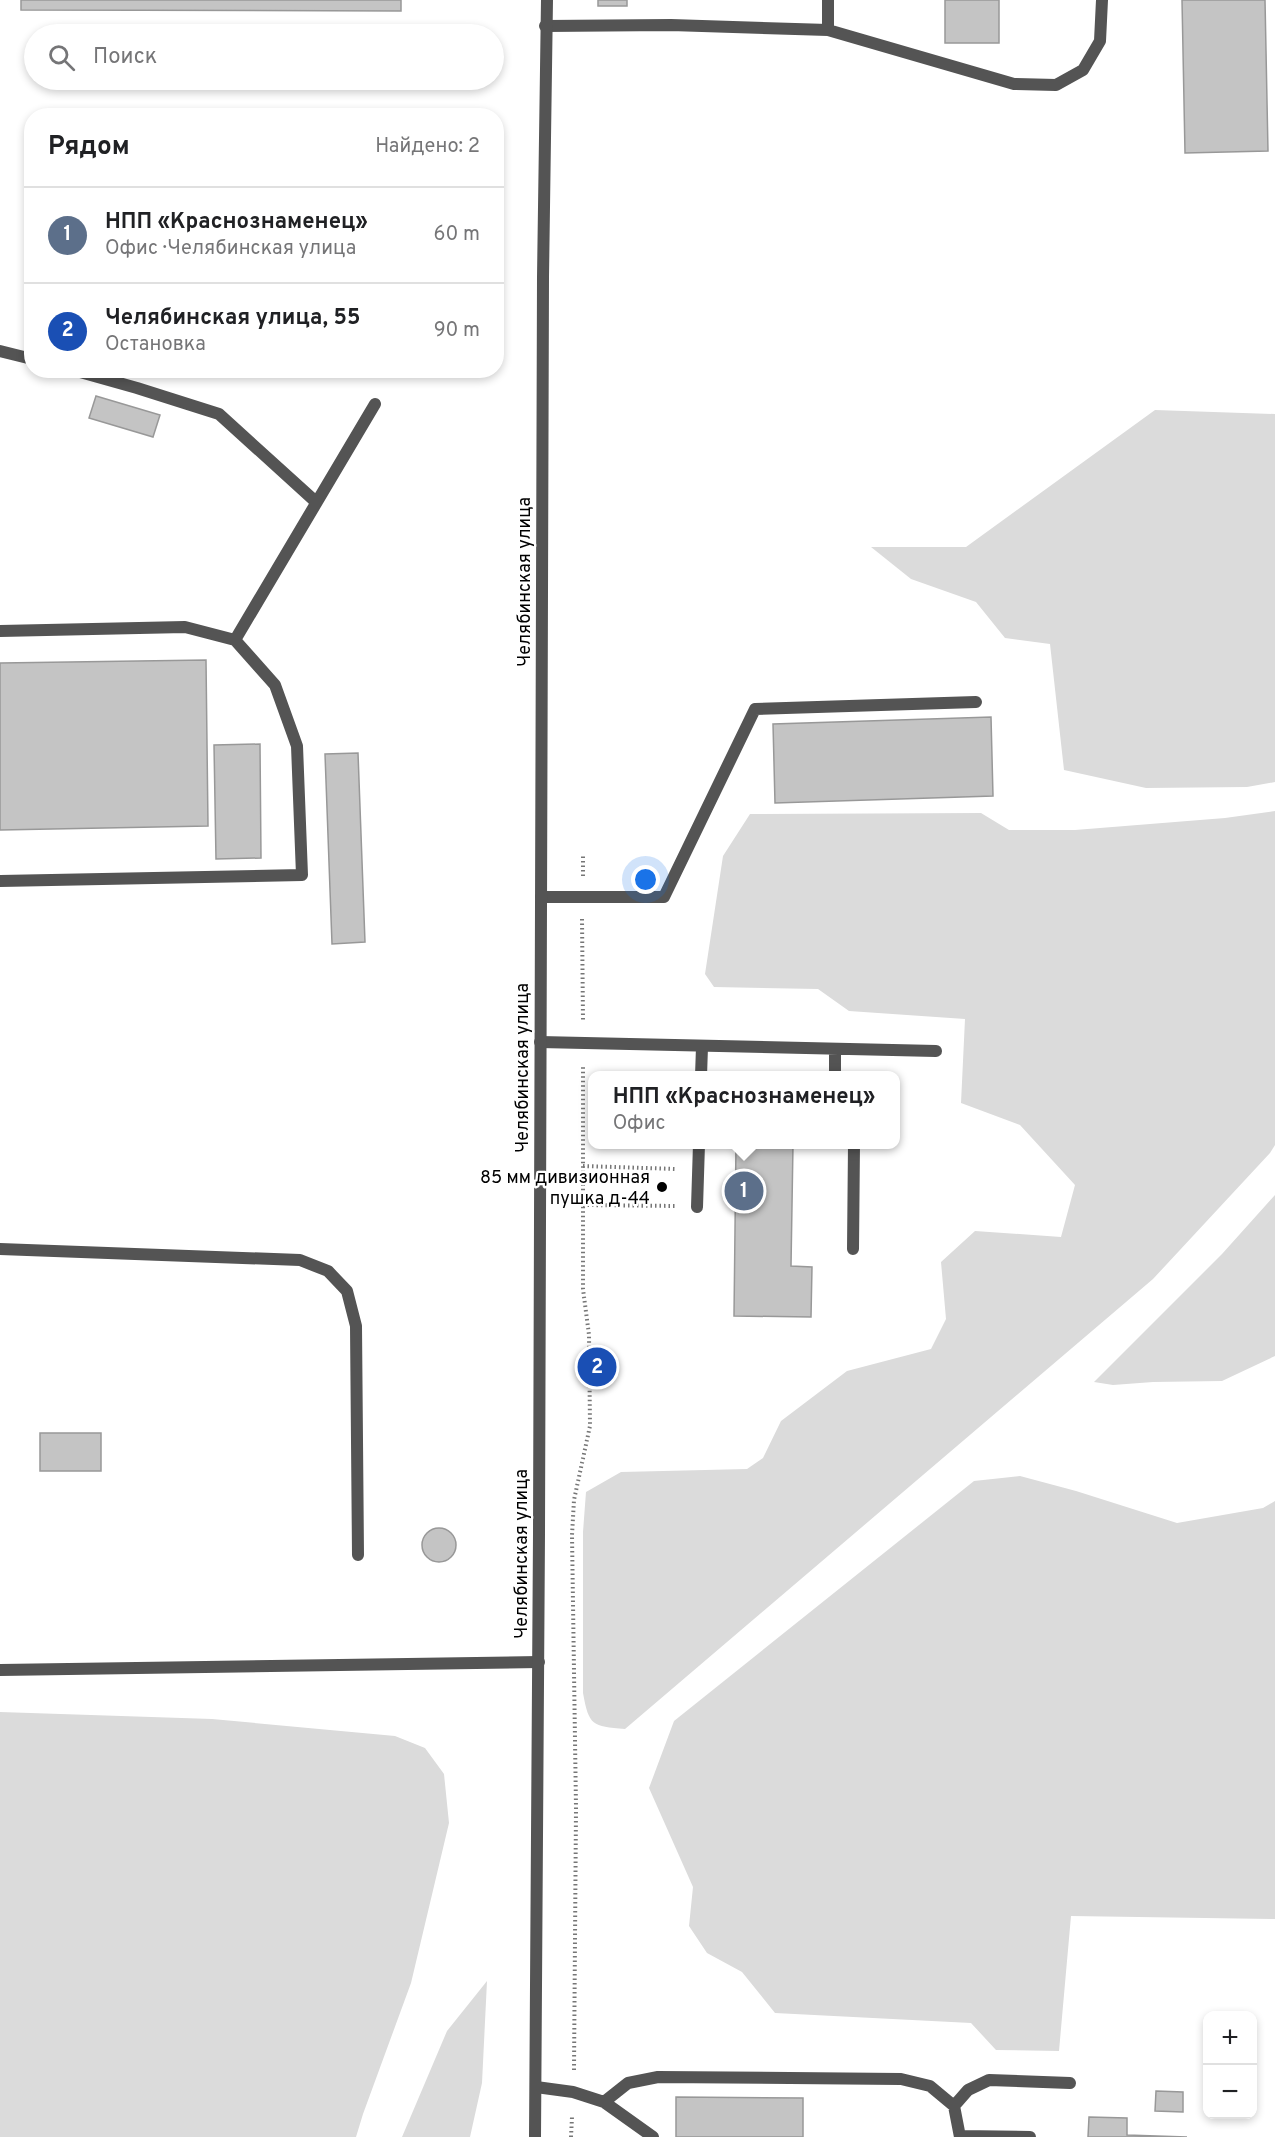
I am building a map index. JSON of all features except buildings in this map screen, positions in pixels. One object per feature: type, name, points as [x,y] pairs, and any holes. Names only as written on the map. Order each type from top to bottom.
[{"type":"street","name":"Челябинская улица","points":[[535,2137],[539,1662],[543,278],[547,0]]},
{"type":"street","points":[[828,0],[828,30]]},
{"type":"street","points":[[545,26],[671,25],[828,30],[1014,84],[1056,85],[1083,70],[1100,41],[1102,0]]},
{"type":"street","points":[[0,351],[24,357]]},
{"type":"street","points":[[100,378],[219,414],[316,502]]},
{"type":"street","points":[[235,640],[375,404]]},
{"type":"street","points":[[0,631],[185,627],[235,640],[275,685],[297,746],[302,875],[0,881]]},
{"type":"street","points":[[541,897],[664,897],[755,709],[976,702]]},
{"type":"street","points":[[540,1042],[936,1051]]},
{"type":"street","points":[[701,1071],[702,1047]]},
{"type":"street","points":[[835,1049],[835,1071]]},
{"type":"street","points":[[697,1207],[699,1149]]},
{"type":"street","points":[[854,1149],[854,1249]]},
{"type":"street","points":[[0,1249],[300,1260],[328,1271],[347,1291],[356,1326],[358,1555]]},
{"type":"street","points":[[0,1670],[539,1662]]},
{"type":"street","points":[[604,2102],[628,2083],[658,2077],[901,2079],[930,2086],[954,2106],[960,2137],[1030,2137]]},
{"type":"street","points":[[954,2106],[968,2090],[989,2080],[1070,2083]]},
{"type":"street","points":[[536,2087],[573,2092],[604,2102],[653,2137]]},
{"type":"path","points":[[583,1166],[698,1170]]},
{"type":"path","points":[[583,1205],[697,1207]]},
{"type":"path","points":[[571,2137],[576,1808],[572,1535],[574,1500],[590,1426],[589,1335],[583,1289],[583,1219]]},
{"type":"shaded area","points":[[1155,410],[1275,414],[1275,782],[1247,787],[1146,788],[1064,770],[1050,644],[1005,638],[976,602],[911,579],[871,547],[966,547]]},
{"type":"shaded area","points":[[1275,811],[1275,1145],[1270,1153],[1153,1279],[625,1729],[605,1727],[594,1722],[587,1712],[583,1693],[583,1532],[586,1492],[621,1472],[747,1469],[763,1458],[781,1421],[847,1371],[931,1349],[946,1319],[941,1262],[975,1231],[1061,1237],[1075,1185],[1020,1125],[961,1103],[965,1019],[849,1011],[818,989],[714,987],[705,974],[723,856],[750,814],[981,813],[1009,830],[1075,830],[1225,818]]},
{"type":"shaded area","points":[[1275,1195],[1275,1356],[1222,1381],[1113,1385],[1094,1382],[1222,1254]]},
{"type":"shaded area","points":[[1020,1476],[1177,1523],[1263,1508],[1275,1501],[1275,1919],[1071,1916],[1059,2051],[996,2050],[971,2023],[775,2013],[742,1972],[707,1953],[689,1926],[693,1887],[649,1788],[674,1721],[974,1481]]},
{"type":"shaded area","points":[[0,1712],[212,1719],[395,1736],[425,1748],[444,1774],[449,1823],[411,1983],[356,2137],[0,2137]]},
{"type":"shaded area","points":[[487,1981],[482,2083],[470,2137],[402,2137],[447,2031]]},
{"type":"place","name":"85 мм дивизионная пушка д-44","points":[[662,1187]]},
{"type":"place","name":"НПП «Краснознаменец»","points":[[744,1191]]},
{"type":"place","name":"Челябинская улица, 55","points":[[597,1367]]}]
